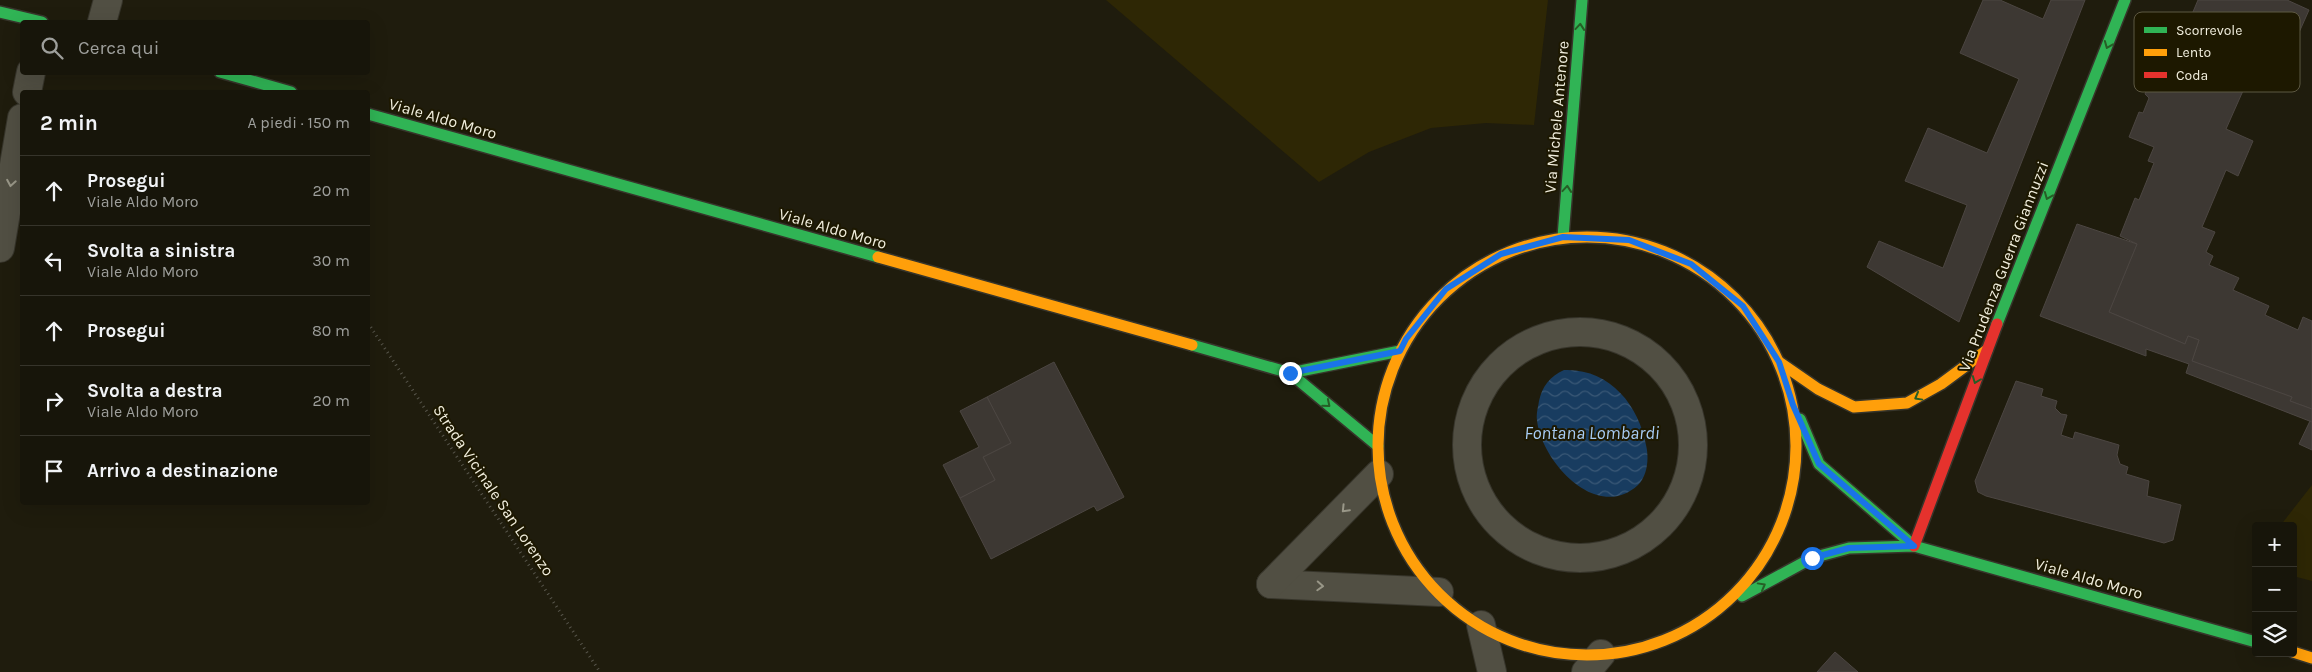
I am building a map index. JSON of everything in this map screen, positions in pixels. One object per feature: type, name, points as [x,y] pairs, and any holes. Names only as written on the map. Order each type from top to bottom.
[{"type":"street","points":[[103,20],[108,0]]},
{"type":"street","name":"Via Michele Antenore","points":[[1563,237],[1582,0]]},
{"type":"street","name":"Via Prudenza Guerra Giannuzzi","points":[[1914,546],[1987,350],[2126,0]]},
{"type":"street","points":[[0,12],[32,20]]},
{"type":"street","points":[[27,90],[30,75]]},
{"type":"street","points":[[231,75],[284,90]]},
{"type":"street","name":"Viale Aldo Moro","points":[[370,115],[1290,373],[1378,446]]},
{"type":"street","points":[[0,248],[20,130]]},
{"type":"street","name":"Viale Aldo Moro","points":[[1779,362],[1743,306],[1691,264],[1629,240],[1563,237],[1501,254],[1446,289],[1406,339],[1400,351],[1382,399],[1378,446],[1379,474],[1391,521],[1421,575],[1466,618],[1522,645],[1590,656],[1594,663],[1658,644],[1812,558],[1849,548],[1914,546],[2252,641]]},
{"type":"street","points":[[1572,330],[1617,336],[1656,359],[1683,395],[1694,438],[1688,482],[1666,521],[1630,548],[1587,560],[1542,553],[1504,530],[1476,495],[1465,452],[1471,407],[1493,369],[1529,342],[1572,330]]},
{"type":"street","points":[[1779,362],[1818,390],[1854,407],[1907,403],[1941,384],[1987,350]]},
{"type":"street","name":"Viale Aldo Moro","points":[[1290,373],[1400,351]]},
{"type":"street","points":[[1719,609],[1758,568],[1785,518],[1796,462],[1793,405],[1779,362]]},
{"type":"street","name":"Viale Aldo Moro","points":[[1793,405],[1819,464],[1914,546]]},
{"type":"street","points":[[1379,474],[1271,584],[1439,592]]},
{"type":"street","points":[[1481,625],[1492,672]]},
{"type":"street","points":[[2297,653],[2312,658]]},
{"type":"path","name":"Strada Vicinale San Lorenzo","points":[[370,326],[600,672]]},
{"type":"shaded area","points":[[1106,0],[1548,0],[1534,125],[1486,123],[1431,128],[1369,152],[1319,182]]},
{"type":"shaded area","points":[[2312,485],[2312,581],[2297,577],[2297,522],[2283,522]]},
{"type":"water","name":"Fontana Lombardi","points":[[1564,370],[1580,371],[1595,375],[1608,382],[1629,403],[1637,416],[1646,445],[1647,466],[1644,476],[1638,485],[1622,495],[1605,497],[1589,492],[1574,482],[1560,469],[1549,453],[1541,436],[1537,418],[1540,396],[1551,379]]},
{"type":"building","points":[[1983,0],[2000,0],[2043,19],[2051,0],[2085,0],[1959,322],[1867,267],[1879,241],[1943,268],[1967,205],[1905,181],[1928,128],[1987,153],[2019,79],[1960,53]]},
{"type":"building","points":[[2198,0],[2287,0],[2309,10],[2300,30],[2300,12],[2193,12]]},
{"type":"building","points":[[2146,92],[2242,92],[2226,129],[2253,141],[2238,176],[2226,170],[2202,227],[2215,232],[2206,252],[2213,256],[2209,265],[2239,278],[2233,290],[2269,306],[2265,315],[2298,330],[2303,317],[2312,321],[2312,409],[2290,401],[2292,397],[2192,361],[2199,340],[2188,336],[2185,344],[2109,312],[2137,244],[2120,236],[2135,198],[2139,200],[2154,163],[2148,161],[2154,147],[2129,137],[2139,112],[2143,113],[2149,98],[2145,94]]},
{"type":"building","points":[[2077,224],[2137,244],[2109,312],[2185,344],[2188,336],[2199,340],[2192,361],[2292,397],[2290,401],[2312,409],[2312,422],[2186,373],[2189,364],[2146,349],[2146,356],[2040,316]]},
{"type":"building","points":[[1054,362],[1124,497],[1097,511],[1094,506],[991,559],[960,498],[995,480],[983,457],[1011,443],[987,397]]},
{"type":"building","points":[[2016,381],[2043,389],[2041,396],[2057,401],[2055,408],[2061,414],[2067,415],[2061,435],[2073,439],[2075,432],[2119,445],[2117,455],[2120,464],[2128,467],[2126,474],[2149,481],[2147,496],[2181,505],[2173,540],[2164,543],[1986,496],[1978,492],[1975,481]]},
{"type":"building","points":[[987,397],[1011,443],[983,457],[995,480],[960,498],[943,465],[979,447],[960,411]]},
{"type":"building","points":[[2310,421],[2312,422],[2312,450],[2299,444]]},
{"type":"building","points":[[1835,652],[1858,672],[1817,672]]},
{"type":"traffic: fast","points":[[1563,237],[1582,0]]},
{"type":"traffic: fast","points":[[1997,324],[2125,0]]},
{"type":"traffic: fast","points":[[0,12],[34,20]]},
{"type":"traffic: fast","points":[[231,75],[284,90]]},
{"type":"traffic: fast","points":[[370,115],[878,257]]},
{"type":"traffic: fast","points":[[1192,345],[1290,373],[1378,446]]},
{"type":"traffic: fast","points":[[1290,373],[1400,351]]},
{"type":"traffic: fast","points":[[1800,419],[1819,464],[1914,546]]},
{"type":"traffic: fast","points":[[1742,596],[1812,558],[1849,548],[1914,546],[2252,641]]},
{"type":"traffic: slow","points":[[1587,237],[1628,241],[1667,253],[1703,273],[1735,298],[1760,330],[1780,366],[1792,405],[1796,446],[1792,487],[1780,526],[1760,562],[1735,594],[1703,619],[1667,639],[1628,651],[1587,655],[1546,651],[1507,639],[1471,619],[1439,594],[1414,562],[1394,526],[1382,487],[1378,446],[1382,405],[1394,366],[1414,330],[1439,298],[1471,273],[1507,253],[1546,241],[1587,237]]},
{"type":"traffic: slow","points":[[878,257],[1192,345]]},
{"type":"traffic: slow","points":[[1779,362],[1818,389],[1854,407],[1907,403],[1941,384],[1987,350]]},
{"type":"traffic: slow","points":[[2297,653],[2312,658]]},
{"type":"traffic: jam","points":[[1914,546],[1997,324]]},
{"type":"route","points":[[1290,373],[1400,351],[1406,339],[1446,289],[1501,254],[1563,237],[1629,240],[1691,264],[1743,306],[1779,362],[1793,405],[1819,464],[1914,546],[1849,548],[1812,558]]}]
